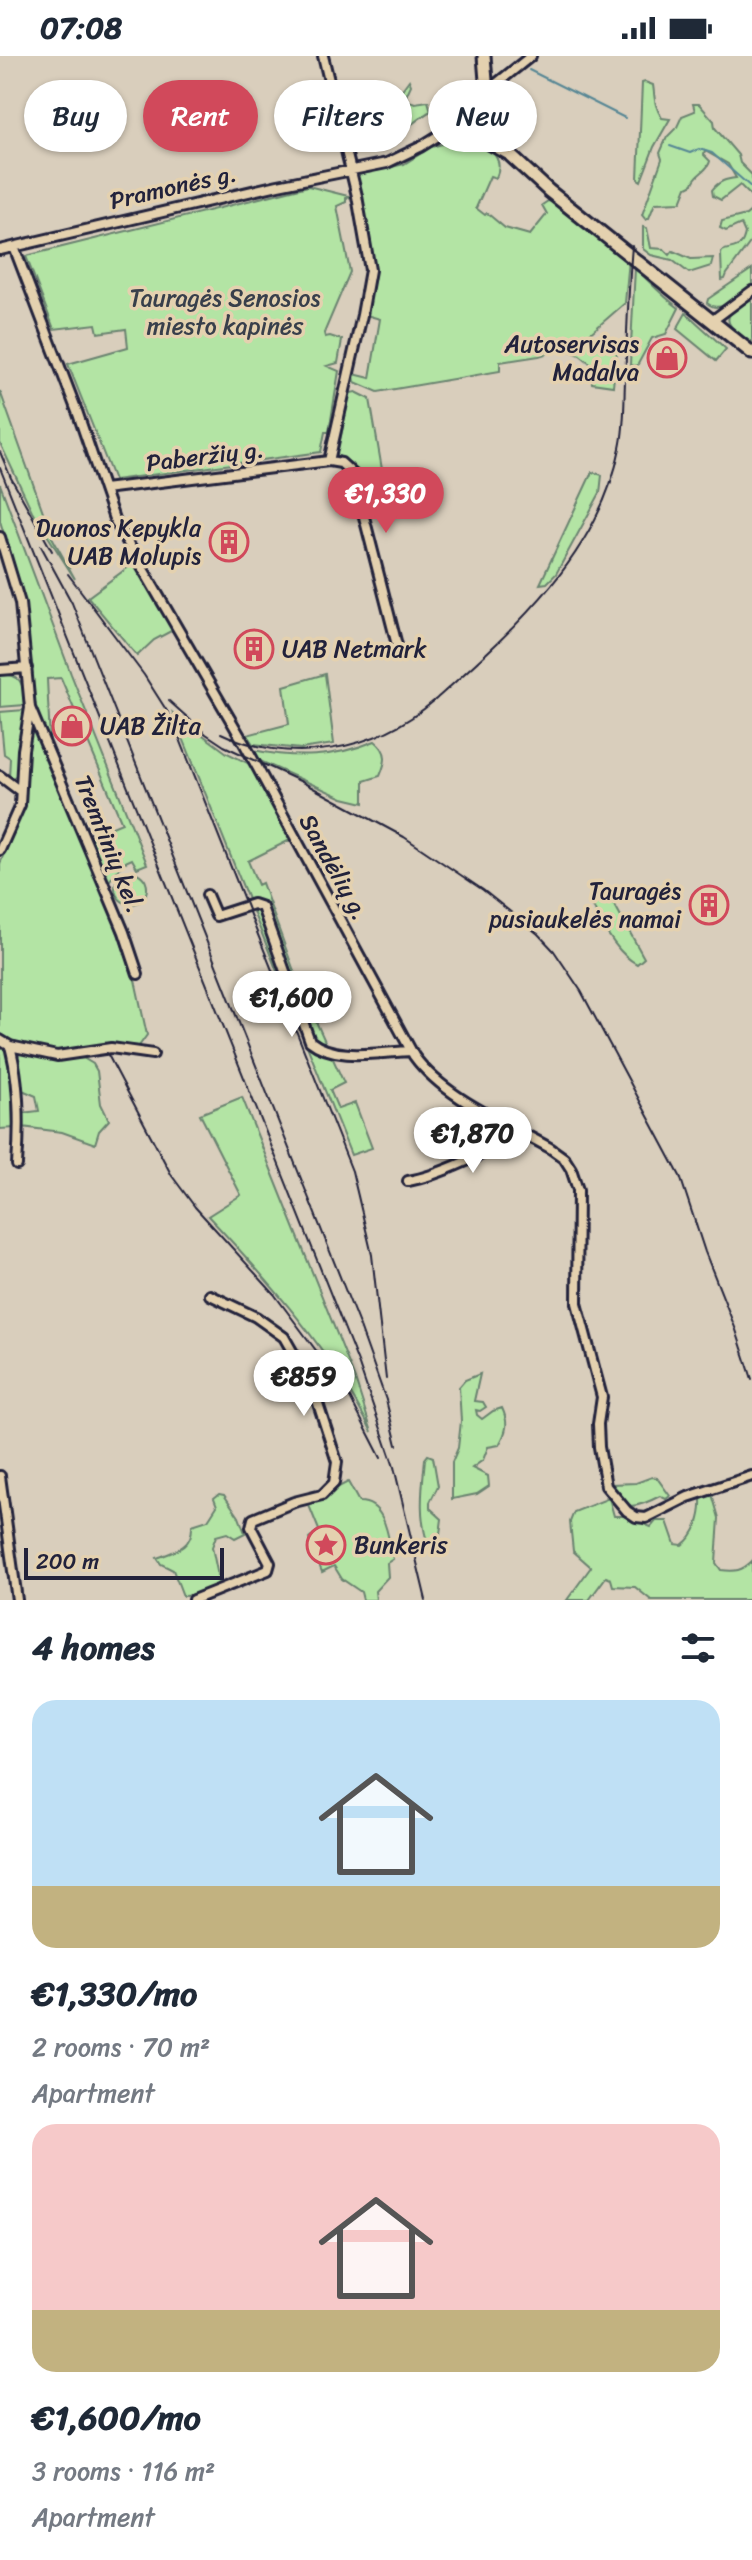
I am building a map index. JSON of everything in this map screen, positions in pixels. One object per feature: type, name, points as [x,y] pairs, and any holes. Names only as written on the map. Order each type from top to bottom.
[{"type":"main road","points":[[484,56],[486,80]]},
{"type":"main road","points":[[509,152],[540,183],[752,353]]},
{"type":"street","points":[[323,56],[369,256],[369,280],[329,461],[341,463],[353,474],[398,649]]},
{"type":"street","name":"Pramonės g.","points":[[502,80],[531,56]]},
{"type":"street","name":"Pramonės g.","points":[[0,250],[350,171],[403,157],[428,142]]},
{"type":"street","points":[[504,152],[511,156]]},
{"type":"street","name":"Sandėlių g.","points":[[14,247],[114,519],[244,743],[411,1051],[424,1070],[445,1088],[564,1158],[576,1181],[577,1303],[602,1397],[599,1447],[609,1491],[627,1511],[636,1517],[646,1518],[688,1497],[752,1476]]},
{"type":"street","points":[[713,320],[752,291]]},
{"type":"street","name":"Paberžių g.","points":[[104,489],[329,461]]},
{"type":"street","name":"Tremtinių kel.","points":[[0,537],[20,603],[30,708],[25,732],[20,805],[0,850]]},
{"type":"street","points":[[0,670],[27,668]]},
{"type":"street","name":"Tremtinių kel.","points":[[30,708],[138,974]]},
{"type":"street","points":[[25,732],[32,727],[39,730]]},
{"type":"street","points":[[0,776],[20,791]]},
{"type":"street","points":[[207,895],[216,916],[253,904],[262,907],[310,1041],[334,1053],[411,1051]]},
{"type":"street","points":[[0,1040],[10,1046],[57,1056],[111,1048],[153,1054]]},
{"type":"street","points":[[10,1046],[19,1126],[17,1165]]},
{"type":"street","points":[[408,1181],[462,1163],[508,1139],[517,1130]]},
{"type":"street","points":[[193,1600],[269,1569],[270,1563],[251,1523],[257,1516],[322,1495],[334,1483],[337,1462],[313,1388],[284,1337],[256,1317],[210,1295]]},
{"type":"street","points":[[0,1476],[17,1600]]},
{"type":"green space","points":[[642,83],[653,85],[656,106],[662,118],[670,119],[654,147],[641,181],[638,179]]},
{"type":"green space","points":[[428,101],[428,113],[412,124],[412,102]]},
{"type":"green space","points":[[693,104],[699,104],[714,121],[715,128],[752,175],[752,197],[740,185],[721,200],[713,196],[712,190],[717,184],[736,178],[728,164],[705,151],[709,165],[687,187],[681,202],[655,203],[646,220],[642,215],[662,159],[660,153],[682,116],[695,111]]},
{"type":"green space","points":[[428,149],[428,152],[491,152],[499,169],[496,178],[490,176],[476,208],[485,215],[487,213],[505,228],[530,235],[547,214],[542,205],[548,201],[555,202],[629,259],[625,303],[587,336],[608,340],[617,351],[613,386],[592,383],[590,363],[564,348],[539,356],[500,362],[500,371],[378,392],[355,382],[354,374],[370,378],[380,319],[366,315],[372,257],[356,178],[404,164]]},
{"type":"green space","name":"Tauragės Senosios miesto kapinės","points":[[308,186],[352,197],[337,206],[350,272],[324,333],[325,337],[342,340],[338,363],[327,366],[339,371],[329,432],[325,432],[321,452],[114,480],[68,364],[128,347],[126,329],[98,333],[96,324],[54,329],[26,256]]},
{"type":"green space","points":[[752,210],[752,240],[722,280],[722,251],[740,245],[745,233],[741,224],[726,231],[720,228],[722,221],[746,215]]},
{"type":"green space","points":[[643,227],[647,228],[651,248],[664,249],[670,255],[673,251],[691,259],[713,258],[711,266],[689,273],[672,260],[651,255],[643,249]]},
{"type":"green space","points":[[635,268],[679,308],[666,334],[652,338],[637,366],[630,365]]},
{"type":"green space","points":[[752,269],[752,285],[736,298],[718,307],[707,303],[708,299]]},
{"type":"green space","points":[[752,295],[752,345],[734,330],[728,320],[734,309]]},
{"type":"green space","points":[[686,313],[726,349],[716,361],[677,329]]},
{"type":"green space","points":[[0,391],[52,537],[75,579],[32,511],[0,443]]},
{"type":"green space","points":[[356,392],[370,399],[385,487],[381,488],[379,473],[359,477],[352,464],[337,455],[350,393]]},
{"type":"green space","points":[[592,472],[602,475],[600,493],[556,574],[547,583],[540,584]]},
{"type":"green space","points":[[0,484],[147,864],[137,868],[132,859],[123,863],[107,884],[88,837],[122,823],[61,678],[47,679],[50,742],[33,703],[24,599],[0,521]]},
{"type":"green space","points":[[134,563],[173,630],[154,640],[137,656],[88,597]]},
{"type":"green space","points":[[0,674],[13,676],[20,682],[25,705],[0,707]]},
{"type":"green space","points":[[325,674],[334,744],[301,749],[253,744],[247,735],[289,724],[284,686]]},
{"type":"green space","points":[[24,710],[17,775],[12,778],[9,777],[10,758],[4,754],[0,712]]},
{"type":"green space","points":[[173,713],[227,753],[252,765],[290,840],[248,861],[258,885],[262,883],[298,982],[344,1083],[330,1090],[338,1109],[355,1103],[372,1148],[351,1155]]},
{"type":"green space","points":[[33,731],[41,742],[95,871],[92,873],[100,884],[135,980],[147,1035],[139,1046],[113,1044],[59,1054],[0,1037],[0,865],[20,813],[29,735]]},
{"type":"green space","points":[[375,741],[383,749],[385,762],[380,776],[364,781],[364,803],[343,798],[260,761],[253,750],[284,755],[330,754]]},
{"type":"green space","points":[[131,872],[142,877],[147,888],[142,899],[131,904],[120,899],[115,888],[120,877]]},
{"type":"green space","points":[[602,893],[612,900],[644,958],[637,964],[616,945],[591,902]]},
{"type":"green space","points":[[0,1045],[11,1064],[15,1128],[0,1129]]},
{"type":"green space","points":[[17,1052],[57,1059],[83,1058],[93,1064],[97,1071],[101,1104],[109,1120],[99,1131],[95,1144],[62,1132],[22,1127],[22,1113],[39,1111],[36,1096],[20,1089]]},
{"type":"green space","points":[[242,1097],[355,1379],[372,1432],[338,1374],[298,1318],[208,1216],[241,1195],[200,1114]]},
{"type":"green space","points":[[480,1374],[474,1401],[483,1402],[486,1407],[476,1410],[477,1415],[482,1419],[502,1408],[506,1418],[505,1431],[499,1445],[488,1447],[483,1460],[472,1468],[488,1476],[489,1486],[477,1494],[452,1499],[452,1462],[458,1448],[461,1421],[459,1387],[465,1380]]},
{"type":"green space","points":[[428,1455],[433,1457],[438,1486],[430,1508],[442,1519],[439,1541],[432,1547],[429,1547],[422,1514],[425,1459]]},
{"type":"green space","points":[[657,1478],[670,1496],[666,1499],[660,1496],[631,1506],[620,1500],[612,1484],[636,1483]]},
{"type":"green space","points":[[348,1482],[359,1502],[375,1508],[380,1514],[387,1531],[393,1559],[387,1563],[388,1577],[375,1591],[376,1600],[363,1600],[361,1592],[342,1579],[334,1566],[322,1572],[309,1539],[319,1530],[308,1503]]},
{"type":"green space","points":[[712,1494],[719,1518],[716,1563],[721,1570],[734,1571],[752,1561],[752,1600],[651,1600],[635,1587],[613,1586],[611,1579],[606,1577],[589,1600],[567,1600],[591,1567],[573,1551],[570,1522],[574,1512],[609,1498],[614,1516],[624,1516],[651,1527],[656,1521],[667,1521],[675,1544],[682,1545],[697,1525],[701,1499]]},
{"type":"green space","points":[[224,1495],[239,1517],[245,1533],[235,1538],[227,1533],[216,1536],[212,1547],[219,1581],[208,1591],[183,1596],[173,1570],[157,1558],[186,1543],[192,1525],[208,1520],[217,1506],[214,1498]]},
{"type":"waterway","points":[[529,70],[625,118]]},
{"type":"waterway","points":[[670,146],[690,153],[699,149],[712,153],[752,188]]},
{"type":"railway","points":[[221,733],[248,743],[304,751],[360,742],[387,731],[435,700],[494,646],[549,588],[573,557],[593,523],[609,487],[620,448],[624,423],[632,246]]},
{"type":"railway","points":[[0,452],[52,551]]},
{"type":"railway","points":[[0,468],[359,1365],[394,1467],[426,1600]]},
{"type":"railway","points":[[41,546],[72,603],[360,1327],[386,1400],[397,1445]]},
{"type":"railway","points":[[68,574],[144,675],[172,719],[352,1171],[372,1255],[386,1379]]},
{"type":"railway","points":[[169,701],[224,746],[302,782],[404,837],[483,890],[538,934],[554,951],[581,991],[680,1176],[752,1379]]},
{"type":"railway","points":[[107,1053],[172,1176],[195,1207],[274,1294],[347,1392],[381,1458]]},
{"type":"place","name":"Autoservisas Madalva","points":[[667,358]]},
{"type":"place","name":"Duonos Kepykla UAB Molupis","points":[[229,542]]},
{"type":"place","name":"UAB Netmark","points":[[254,649]]},
{"type":"place","name":"UAB Žilta","points":[[72,726]]},
{"type":"place","name":"Tauragės pusiaukelės namai","points":[[709,905]]},
{"type":"place","name":"Bunkeris","points":[[326,1545]]}]
